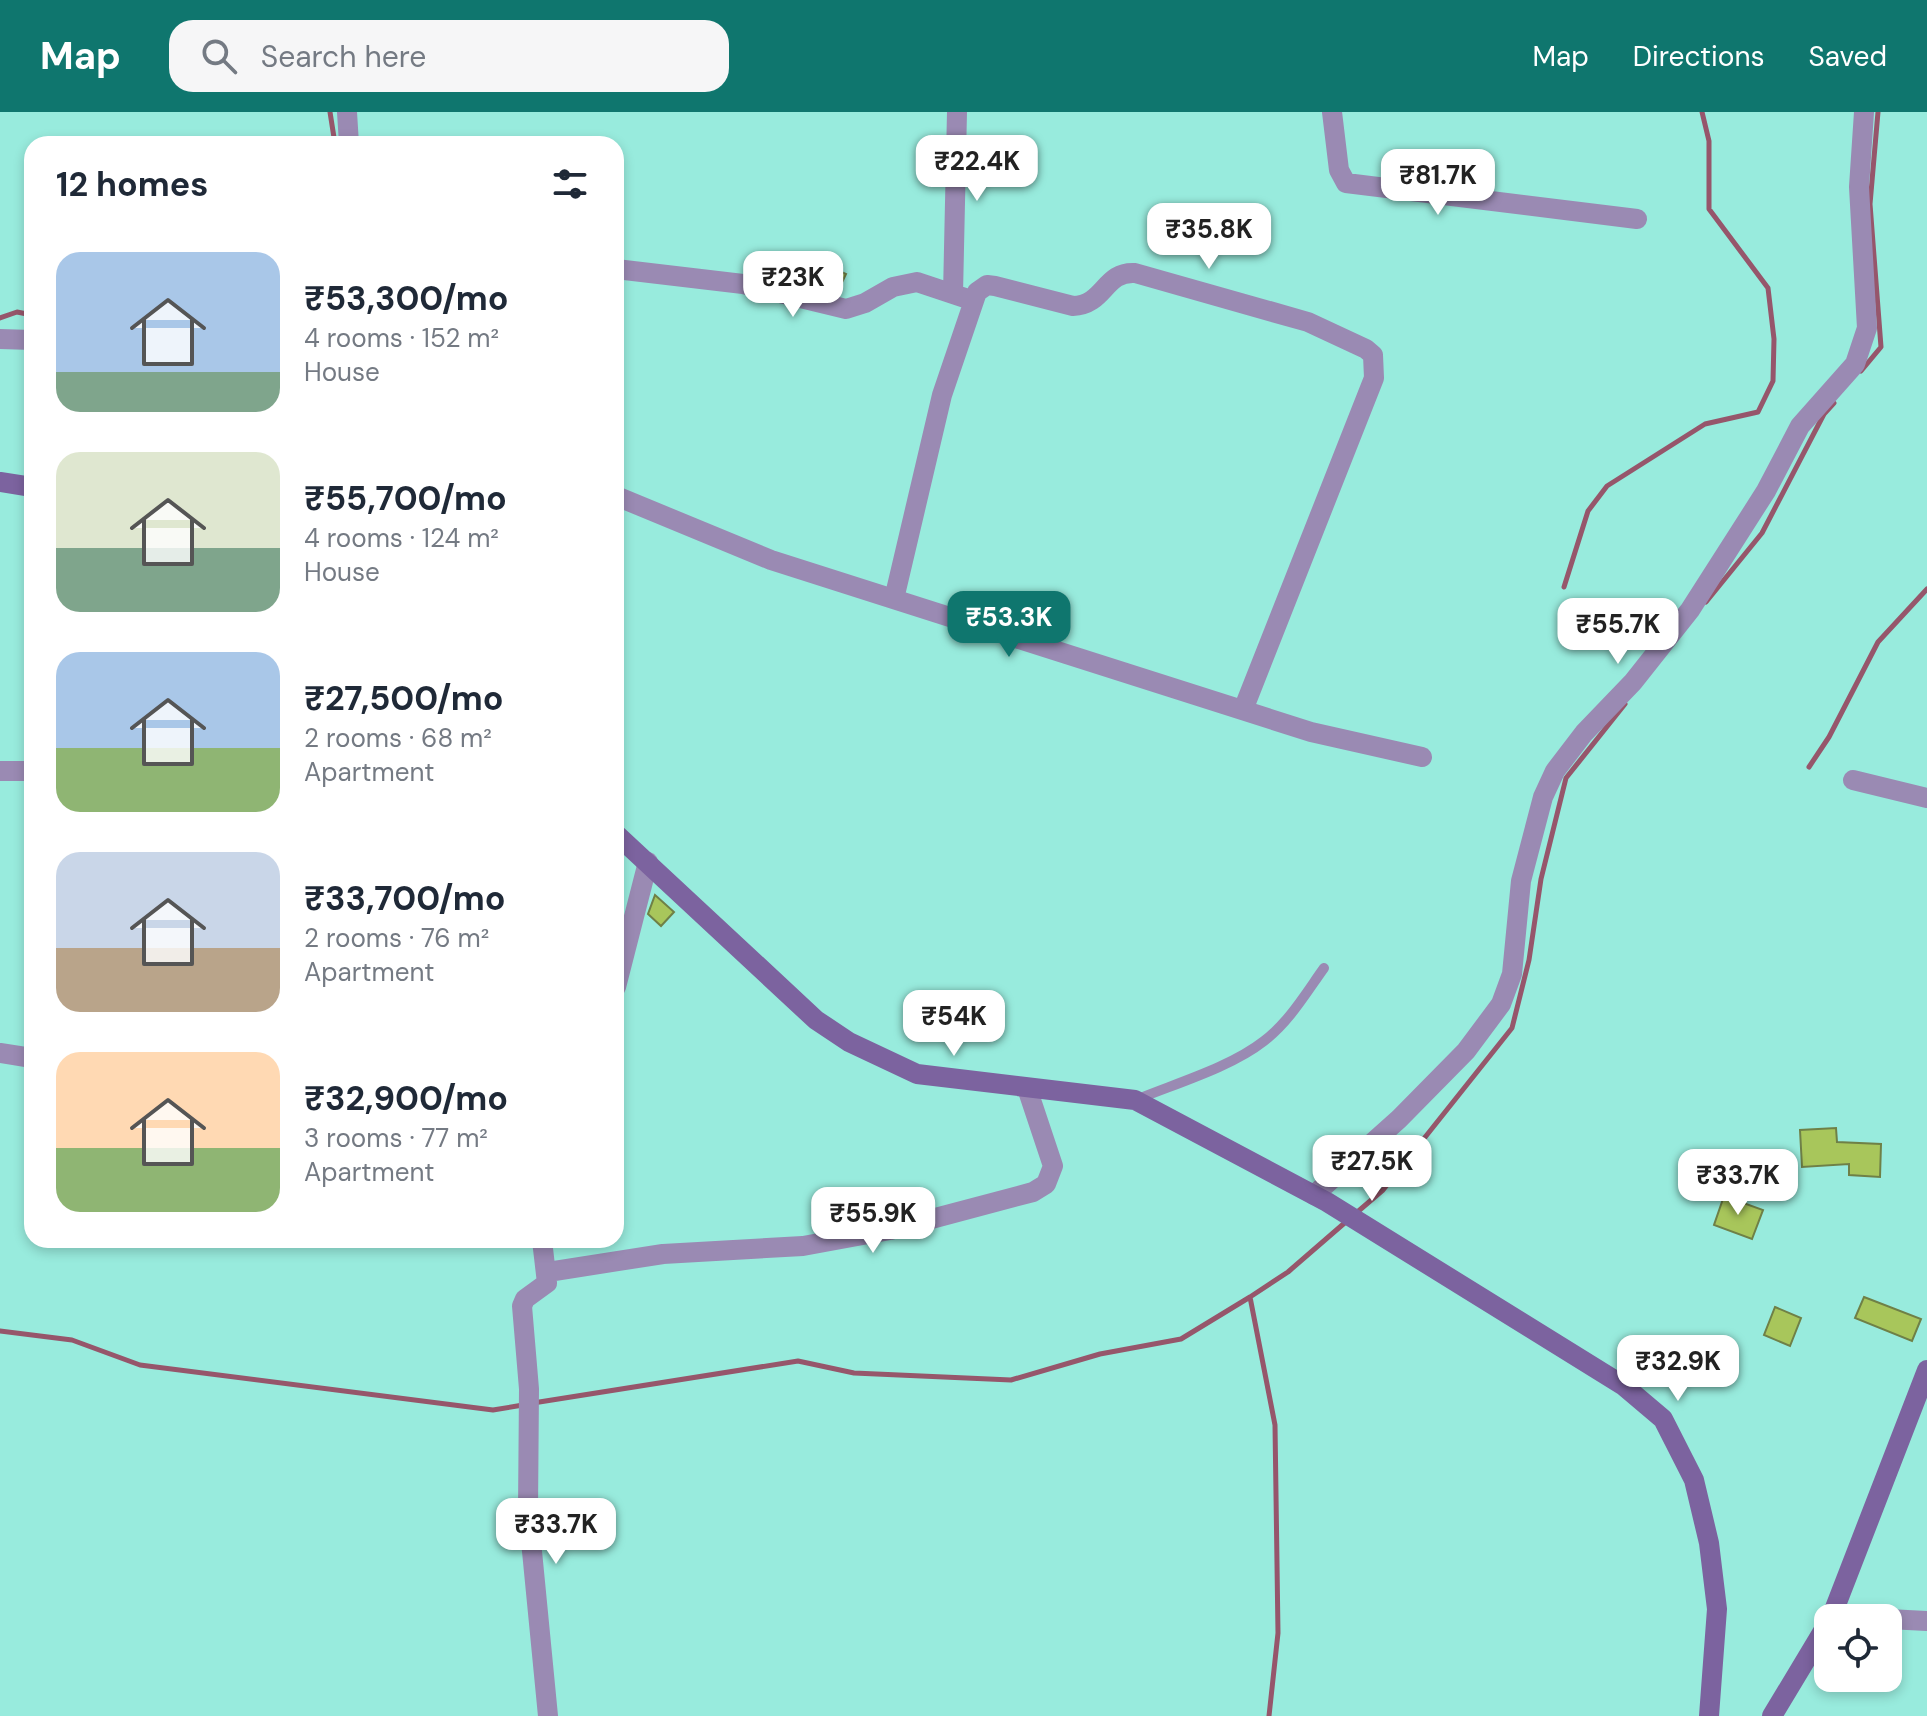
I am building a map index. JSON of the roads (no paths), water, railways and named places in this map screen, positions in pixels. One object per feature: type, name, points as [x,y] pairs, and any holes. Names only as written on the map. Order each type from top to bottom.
[{"type":"street","points":[[347,112],[348,136]]},
{"type":"street","points":[[953,294],[957,112]]},
{"type":"street","points":[[1332,112],[1339,170],[1346,183],[1637,219]]},
{"type":"street","points":[[1320,1199],[1466,1051],[1501,1004],[1512,974],[1521,881],[1543,797],[1555,771],[1584,733],[1633,682],[1690,610],[1766,491],[1800,426],[1855,364],[1867,328],[1859,187],[1864,112]]},
{"type":"street","points":[[624,270],[743,284],[846,309],[905,283],[928,285],[974,301]]},
{"type":"street","points":[[894,599],[942,395],[977,292],[987,285],[1073,306],[1085,306],[1096,299],[1114,278],[1135,273],[1308,322],[1366,349],[1373,355],[1374,378],[1243,710]]},
{"type":"street","points":[[0,339],[24,340]]},
{"type":"street","points":[[0,482],[24,486]]},
{"type":"street","points":[[624,499],[771,560],[1311,732],[1422,757]]},
{"type":"street","points":[[0,771],[24,771]]},
{"type":"street","points":[[1853,780],[1927,798]]},
{"type":"street","points":[[624,841],[816,1020],[849,1042],[917,1074],[1135,1100],[1395,1242],[1624,1386],[1663,1419],[1694,1480],[1709,1543],[1717,1609],[1709,1716]]},
{"type":"street","points":[[624,956],[648,862]]},
{"type":"street","points":[[0,1053],[24,1057]]},
{"type":"street","points":[[548,1272],[663,1254],[803,1246],[890,1230],[1033,1192],[1046,1184],[1053,1166],[1027,1088]]},
{"type":"street","points":[[544,1248],[547,1283],[525,1299],[522,1306],[529,1389],[528,1510],[548,1716]]},
{"type":"street","points":[[1837,1604],[1927,1370]]},
{"type":"street","points":[[1902,1620],[1927,1621]]},
{"type":"street","points":[[1772,1716],[1814,1647]]},
{"type":"lane","points":[[1135,1100],[1205,1072],[1264,1042],[1289,1017],[1324,968]]},
{"type":"waterway","points":[[330,112],[334,136]]},
{"type":"waterway","points":[[1564,587],[1588,511],[1607,486],[1705,424],[1758,412],[1773,381],[1774,339],[1768,288],[1709,209],[1709,141],[1702,112]]},
{"type":"waterway","points":[[1861,371],[1881,347],[1870,204],[1878,112]]},
{"type":"waterway","points":[[0,318],[17,312],[24,313]]},
{"type":"waterway","points":[[1706,602],[1762,533],[1824,414],[1834,403]]},
{"type":"waterway","points":[[1809,767],[1829,737],[1878,642],[1927,589]]},
{"type":"waterway","points":[[1355,1214],[1383,1190],[1512,1028],[1529,960],[1541,879],[1566,778],[1625,704]]},
{"type":"waterway","points":[[1269,1716],[1278,1633],[1275,1425],[1250,1297],[1288,1272],[1348,1220]]},
{"type":"waterway","points":[[533,1403],[798,1361],[854,1373],[1011,1380],[1100,1354],[1181,1339],[1250,1297]]},
{"type":"waterway","points":[[0,1331],[72,1340],[140,1365],[493,1410],[523,1405]]}]
